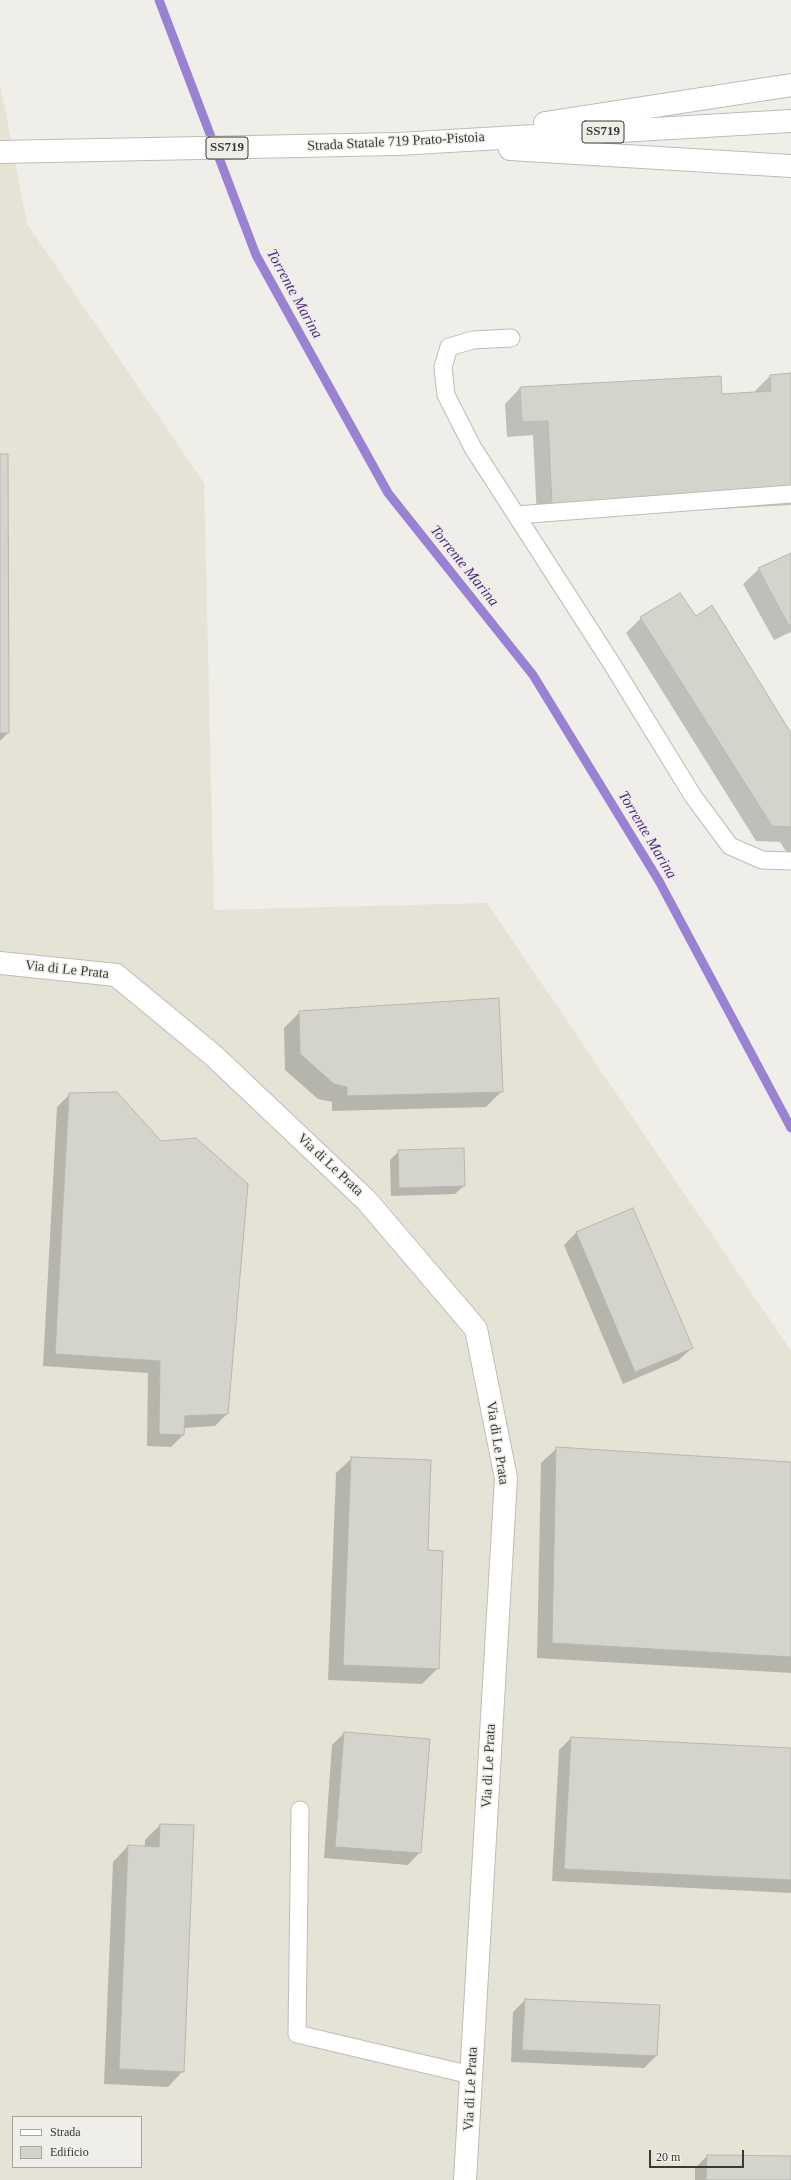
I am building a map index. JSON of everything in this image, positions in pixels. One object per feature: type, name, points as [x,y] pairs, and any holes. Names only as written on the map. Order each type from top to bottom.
[{"type":"main road","points":[[406,144],[791,85]]},
{"type":"main road","name":"Strada Statale 719 Prato-Pistoia","points":[[0,152],[406,144],[791,122]]},
{"type":"main road","points":[[406,144],[791,166]]},
{"type":"main road","name":"Via di Le Prata","points":[[0,963],[116,975],[214,1056],[367,1201],[476,1329],[506,1478],[465,2180]]},
{"type":"lane","points":[[511,338],[473,340],[449,347],[443,367],[446,395],[473,448],[517,515],[693,796],[730,846],[762,860],[791,861]]},
{"type":"lane","points":[[517,515],[791,494]]},
{"type":"lane","points":[[300,1810],[297,2034],[472,2075]]},
{"type":"shaded area","points":[[0,83],[27,224],[204,483],[214,910],[487,903],[791,1351],[791,2180],[0,2180]]},
{"type":"building","points":[[791,373],[791,491],[552,505],[548,421],[522,422],[520,387],[721,376],[722,394],[771,391],[770,375]]},
{"type":"building","points":[[0,454],[8,454],[9,733],[0,733]]},
{"type":"building","points":[[791,553],[791,625],[789,626],[758,568]]},
{"type":"building","points":[[680,593],[696,616],[712,605],[791,733],[791,827],[772,826],[640,617]]},
{"type":"building","points":[[499,998],[503,1092],[347,1096],[347,1087],[334,1084],[300,1054],[299,1011]]},
{"type":"building","points":[[117,1092],[161,1141],[196,1138],[248,1184],[228,1414],[185,1416],[184,1435],[159,1434],[160,1361],[55,1354],[69,1093]]},
{"type":"building","points":[[464,1148],[465,1186],[399,1188],[398,1150]]},
{"type":"building","points":[[633,1208],[693,1348],[635,1372],[576,1232]]},
{"type":"building","points":[[556,1447],[791,1462],[791,1657],[552,1643]]},
{"type":"building","points":[[351,1457],[431,1460],[428,1550],[443,1551],[439,1669],[343,1665]]},
{"type":"building","points":[[344,1732],[430,1739],[421,1853],[335,1847]]},
{"type":"building","points":[[571,1737],[791,1748],[791,1880],[564,1869]]},
{"type":"building","points":[[160,1824],[194,1825],[184,2072],[119,2069],[128,1845],[159,1847]]},
{"type":"building","points":[[525,1999],[660,2005],[657,2056],[522,2050]]},
{"type":"building","points":[[707,2155],[791,2156],[791,2180],[706,2180]]},
{"type":"waterway","name":"Torrente Marina","points":[[159,0],[256,255],[388,493],[533,675],[659,881],[791,1128]]}]
